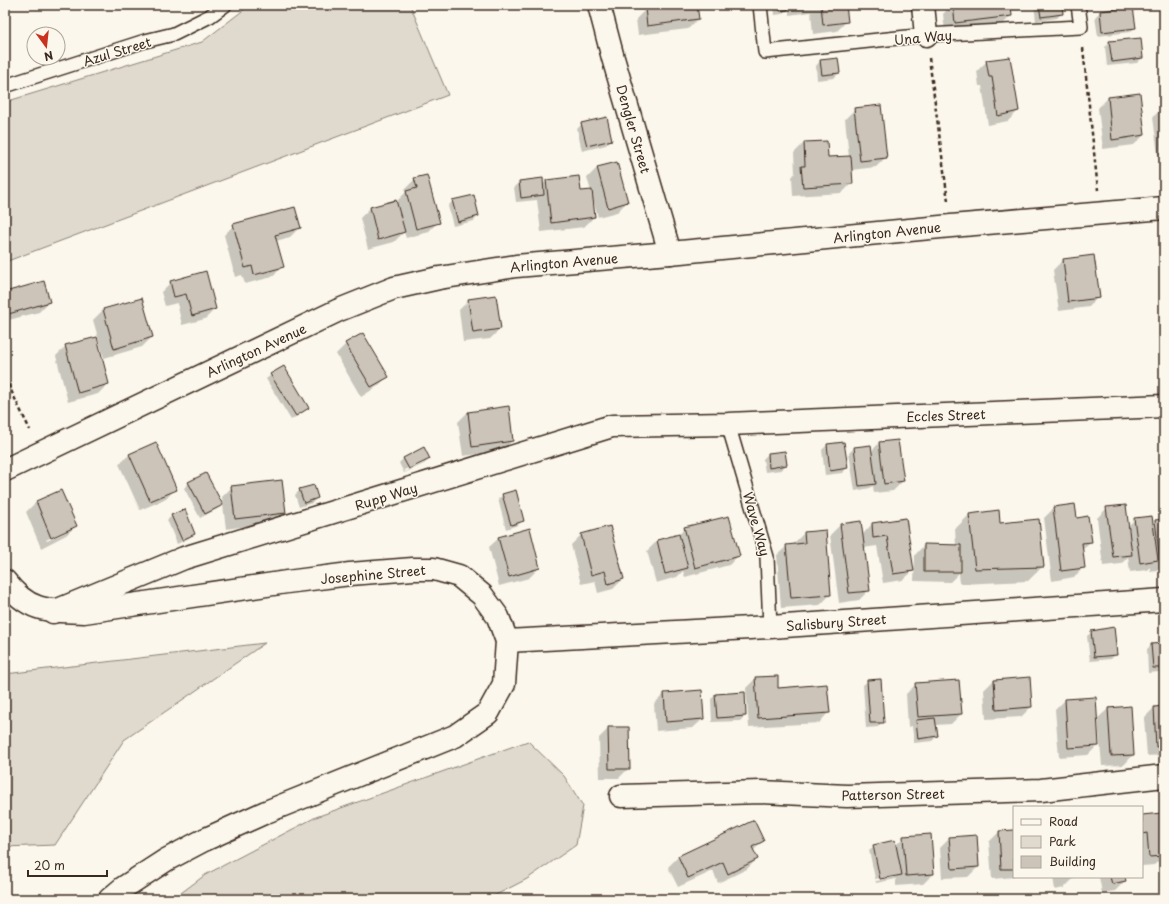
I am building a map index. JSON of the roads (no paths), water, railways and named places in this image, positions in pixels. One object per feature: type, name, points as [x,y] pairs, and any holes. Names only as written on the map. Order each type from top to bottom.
[{"type":"street","name":"Dengler Street","points":[[599,5],[670,253]]},
{"type":"street","points":[[922,5],[926,35]]},
{"type":"street","name":"Arlington Avenue","points":[[5,470],[339,310],[394,288],[439,278],[516,266],[1164,208]]},
{"type":"street","name":"Eccles Street","points":[[728,424],[1164,406]]},
{"type":"street","name":"Rupp Way","points":[[52,612],[184,558],[612,426],[728,424]]},
{"type":"street","name":"Josephine Street","points":[[5,581],[14,594],[32,606],[52,612],[84,612],[334,576],[413,569],[434,569],[459,576],[482,595],[498,617],[507,641],[504,684],[488,713],[455,736],[266,812],[204,840],[166,860],[123,888],[110,899]]},
{"type":"street","name":"Salisbury Street","points":[[507,641],[770,627],[1164,600]]},
{"type":"street","name":"Patterson Street","points":[[621,796],[761,792],[847,796],[1041,790],[1164,776]]},
{"type":"lane","name":"Azul Street","points":[[5,86],[174,34],[210,16],[225,5]]},
{"type":"lane","name":"Una Way","points":[[760,5],[765,52],[926,35],[1081,27],[1078,5]]},
{"type":"lane","name":"Wave Way","points":[[728,424],[767,557],[770,627]]}]
